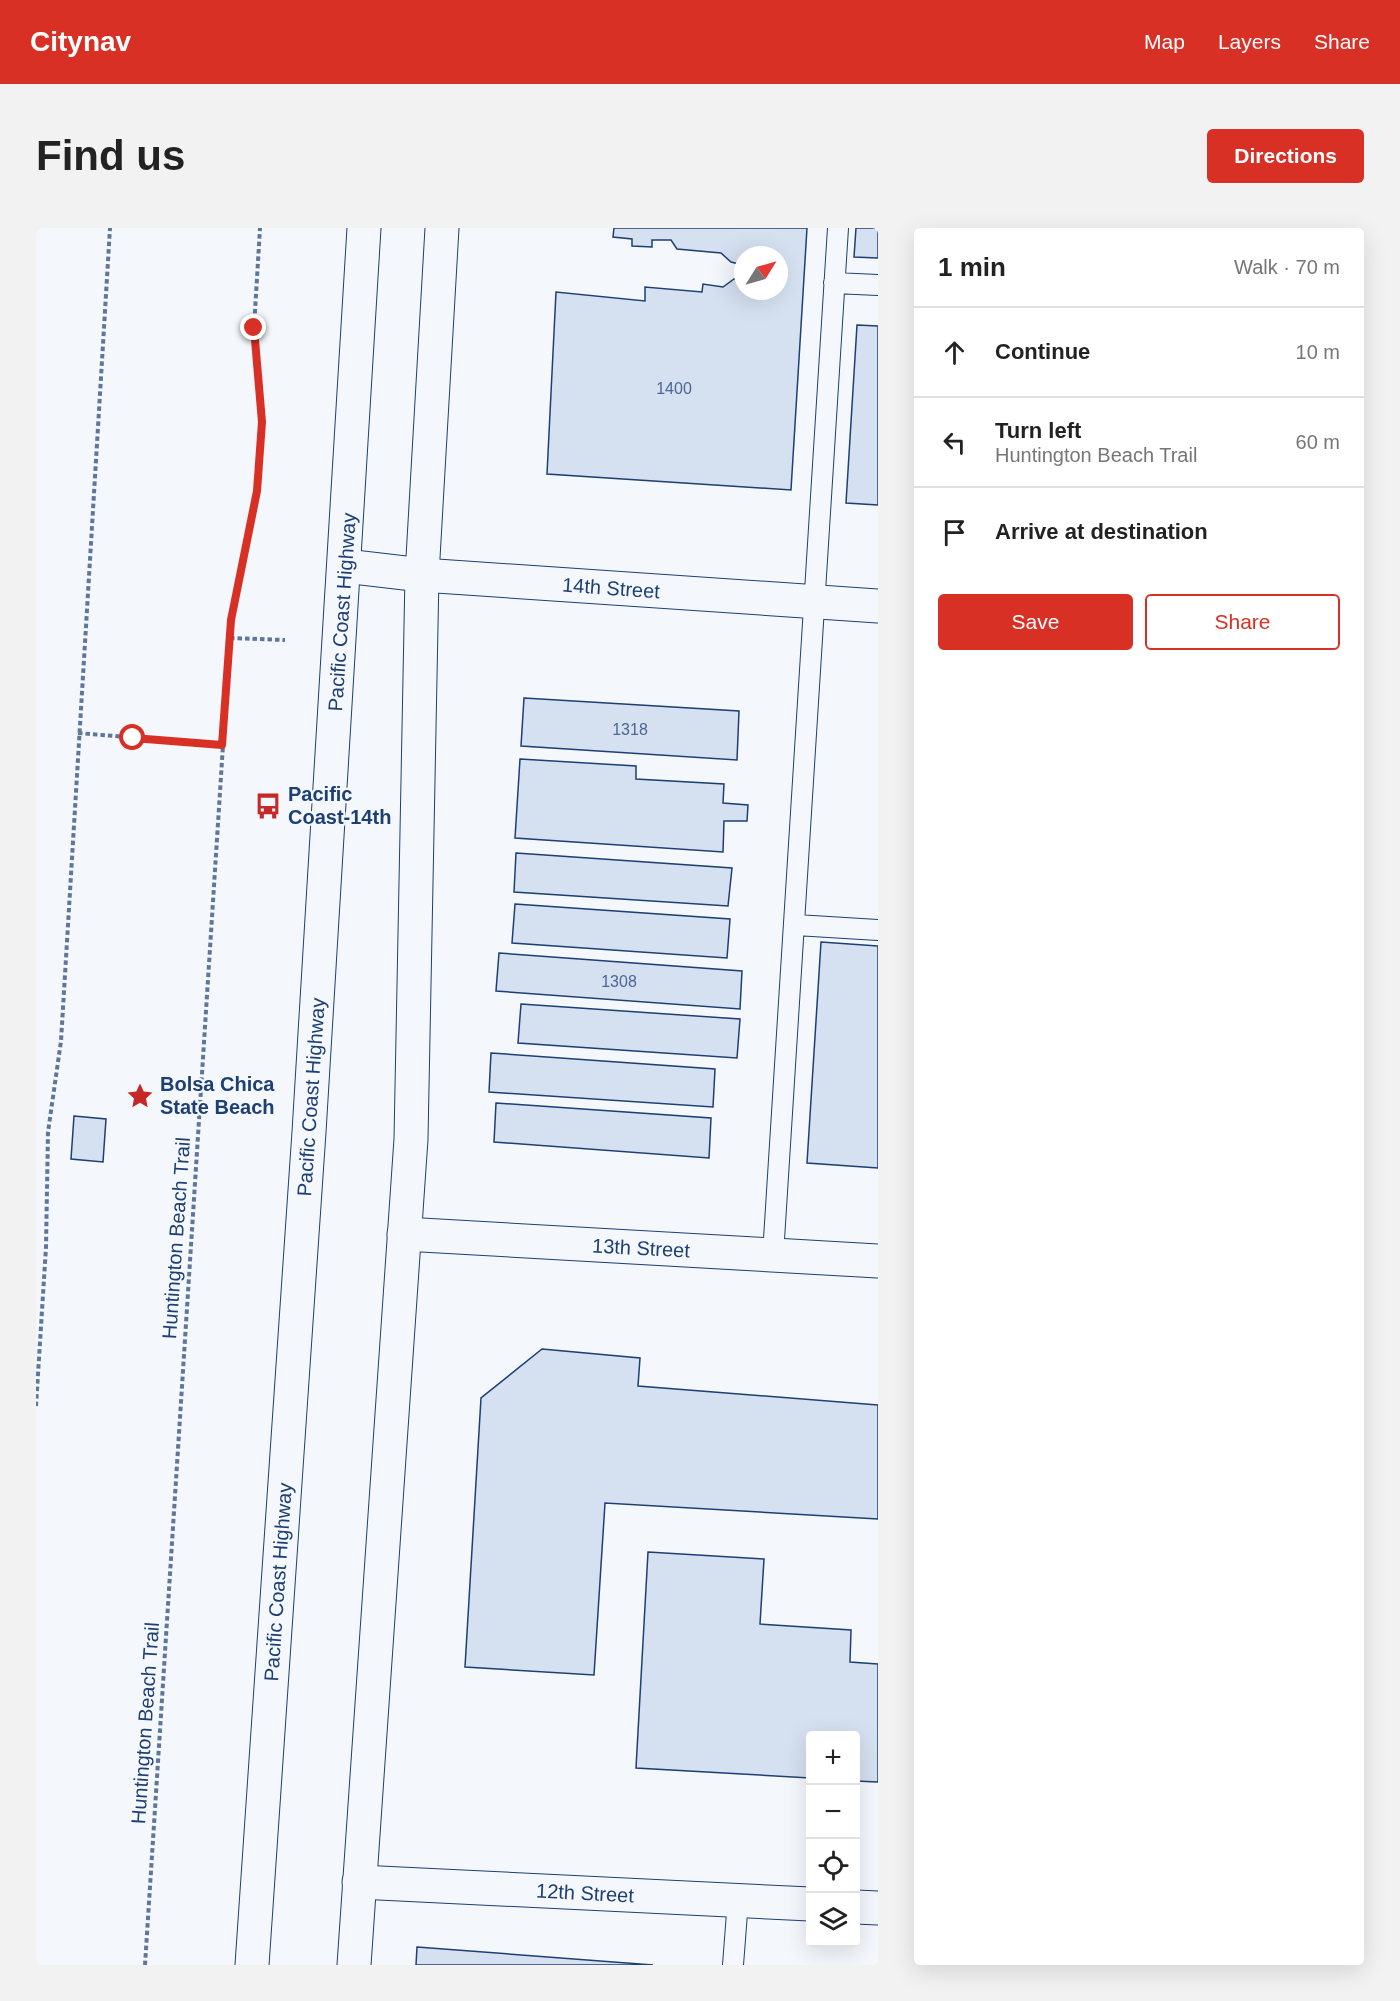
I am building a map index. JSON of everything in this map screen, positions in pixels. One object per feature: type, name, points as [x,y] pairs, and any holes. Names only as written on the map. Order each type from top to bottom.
[{"type":"main road","name":"Pacific Coast Highway","points":[[252,1965],[345,566],[364,228]]},
{"type":"main road","points":[[354,1965],[411,1139],[422,575],[442,228]]},
{"type":"main road","name":"14th Street","points":[[345,566],[422,575],[878,606]]},
{"type":"main road","name":"13th Street","points":[[404,1234],[878,1261]]},
{"type":"main road","name":"12th Street","points":[[359,1882],[806,1905]]},
{"type":"main road","points":[[860,1907],[878,1908]]},
{"type":"lane","points":[[773,1255],[796,925],[838,228]]},
{"type":"lane","points":[[834,283],[878,285]]},
{"type":"lane","points":[[796,925],[878,930]]},
{"type":"lane","points":[[734,1965],[738,1900]]},
{"type":"path","points":[[36,1406],[46,1247],[48,1132],[61,1041],[78,733],[111,228]]},
{"type":"path","name":"Huntington Beach Trail","points":[[145,1965],[230,638],[257,491],[262,422],[254,328],[260,228]]},
{"type":"path","points":[[230,638],[285,640]]},
{"type":"path","points":[[78,733],[222,745]]},
{"type":"building","points":[[614,228],[807,228],[791,490],[547,474],[556,292],[645,301],[645,287],[702,292],[703,284],[723,287],[734,279],[734,300],[788,300],[788,246],[734,246],[734,263],[721,253],[677,249],[671,240],[652,240],[652,247],[632,246],[632,239],[613,237]]},
{"type":"building","points":[[856,228],[878,228],[878,258],[854,257]]},
{"type":"building","points":[[857,325],[878,326],[878,505],[846,503]]},
{"type":"building","points":[[524,698],[739,711],[737,760],[521,746]]},
{"type":"building","points":[[520,759],[636,766],[636,779],[724,784],[723,803],[748,805],[747,821],[724,821],[723,852],[515,838]]},
{"type":"building","points":[[516,853],[732,868],[728,906],[514,892]]},
{"type":"building","points":[[515,904],[730,919],[727,958],[512,943]]},
{"type":"building","points":[[821,942],[878,946],[878,1168],[807,1163]]},
{"type":"building","points":[[499,953],[742,971],[740,1009],[496,991]]},
{"type":"building","points":[[521,1004],[740,1019],[737,1058],[518,1043]]},
{"type":"building","points":[[491,1053],[715,1069],[713,1107],[489,1092]]},
{"type":"building","points":[[496,1103],[711,1118],[709,1158],[494,1142]]},
{"type":"building","points":[[74,1116],[106,1119],[103,1162],[71,1159]]},
{"type":"building","points":[[542,1349],[640,1358],[638,1386],[878,1405],[878,1519],[605,1503],[594,1675],[465,1667],[481,1398]]},
{"type":"building","points":[[648,1552],[764,1559],[760,1624],[851,1630],[850,1662],[878,1664],[878,1782],[860,1781],[860,1731],[806,1731],[806,1778],[636,1768]]},
{"type":"building","points":[[417,1947],[653,1965],[416,1965]]},
{"type":"place","name":"Pacific Coast-14th","points":[[268,806]]},
{"type":"place","name":"Bolsa Chica State Beach","points":[[140,1096]]},
{"type":"route","points":[[133,738],[222,745],[231,620],[257,491],[262,422],[254,328]]}]
